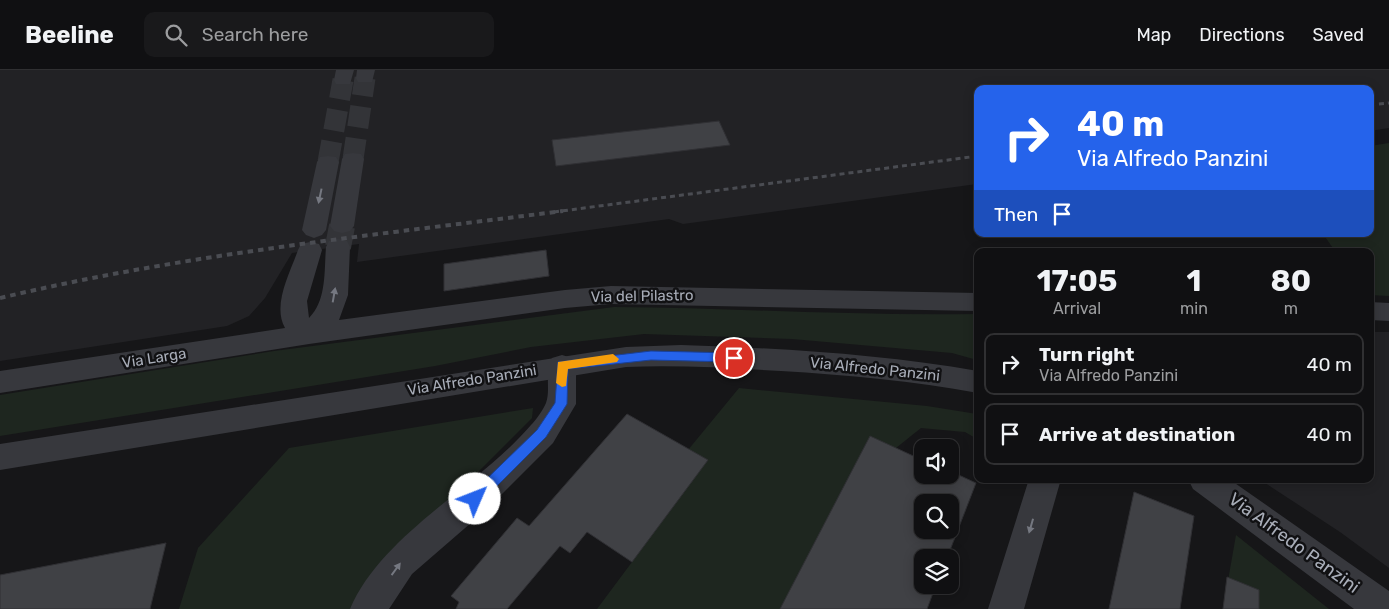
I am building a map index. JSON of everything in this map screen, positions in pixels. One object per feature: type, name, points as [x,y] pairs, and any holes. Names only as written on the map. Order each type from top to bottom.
[{"type":"street","points":[[328,162],[312,240],[294,301],[295,321],[309,334],[329,314],[335,295],[340,236],[353,159]]},
{"type":"street","name":"Via del Pilastro","points":[[309,334],[565,299],[611,295],[974,302]]},
{"type":"street","points":[[1374,311],[1389,312]]},
{"type":"street","name":"Via Larga","points":[[0,382],[309,334]]},
{"type":"street","name":"Via Alfredo Panzini","points":[[0,457],[626,357],[676,354],[859,365],[974,381]]},
{"type":"street","points":[[368,609],[400,563],[475,499],[542,434],[561,404],[562,366]]},
{"type":"street","points":[[1006,609],[1044,483]]},
{"type":"street","name":"Via Alfredo Panzini","points":[[1210,483],[1384,609]]},
{"type":"shaded area","points":[[0,70],[1389,70],[1389,128],[1374,130],[1374,85],[974,85],[974,184],[683,224],[669,219],[357,262],[359,244],[292,253],[265,298],[249,316],[227,326],[0,361]]},
{"type":"shaded area","points":[[1389,143],[1389,296],[1374,295],[1374,248],[1333,248],[1325,237],[1374,237],[1374,145]]},
{"type":"shaded area","points":[[614,307],[886,314],[974,314],[974,359],[952,353],[792,339],[644,334],[531,347],[435,366],[0,436],[0,395],[274,351]]},
{"type":"shaded area","points":[[1374,332],[1389,332],[1389,568],[1340,532],[1265,483],[1374,483]]},
{"type":"shaded area","points":[[739,388],[927,406],[974,414],[974,437],[965,432],[921,428],[896,448],[821,609],[597,609],[632,562],[609,546]]},
{"type":"shaded area","points":[[533,408],[532,418],[391,559],[357,609],[179,609],[198,548],[289,448]]},
{"type":"shaded area","points":[[1236,535],[1329,609],[1223,609]]},
{"type":"building","points":[[719,121],[730,145],[556,166],[552,140]]},
{"type":"building","points":[[546,250],[549,276],[444,291],[444,264]]},
{"type":"building","points":[[627,414],[708,460],[632,562],[587,532],[570,553],[560,546],[507,609],[456,609],[459,602],[451,596],[517,518],[529,526]]},
{"type":"building","points":[[870,436],[914,456],[914,484],[959,484],[959,475],[976,483],[959,527],[959,494],[914,494],[914,539],[954,539],[950,549],[914,549],[914,594],[933,594],[927,609],[780,609]]},
{"type":"building","points":[[1134,492],[1194,516],[1180,609],[1109,609]]},
{"type":"building","points":[[166,543],[150,609],[0,609],[0,575]]},
{"type":"building","points":[[1227,577],[1259,590],[1259,609],[1223,609]]},
{"type":"tunnel","points":[[353,159],[365,78]]},
{"type":"tunnel","points":[[328,162],[343,80]]},
{"type":"tunnel","points":[[338,247],[342,226]]},
{"type":"railway","points":[[1374,105],[1389,103]]},
{"type":"railway","points":[[554,212],[974,157]]},
{"type":"railway","points":[[0,298],[140,269],[210,257],[351,237],[563,211]]},
{"type":"slow traffic","points":[[562,383],[562,366],[613,359]]},
{"type":"route","points":[[475,499],[542,434],[561,404],[562,366],[651,355],[676,354],[734,358]]}]
